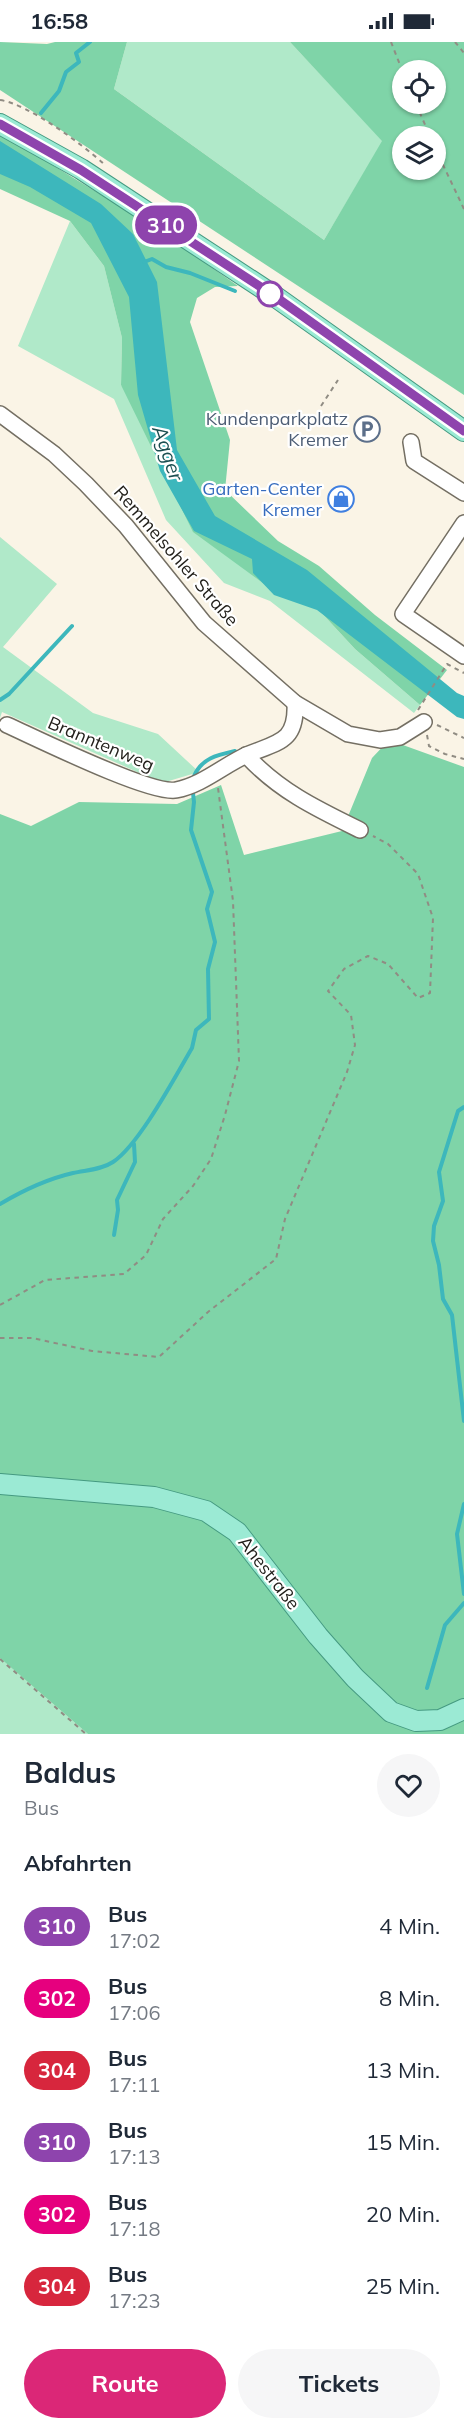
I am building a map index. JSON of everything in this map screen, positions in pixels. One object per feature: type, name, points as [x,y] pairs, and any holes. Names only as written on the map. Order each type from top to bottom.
[{"type":"main road","points":[[0,124],[81,170],[273,295],[464,431]]},
{"type":"main road","name":"Ahestraße","points":[[0,1484],[154,1497],[206,1511],[237,1532],[318,1636],[355,1678],[391,1713],[416,1721],[440,1720],[464,1709]]},
{"type":"street","name":"Remmelsohler Straße","points":[[0,414],[54,454],[86,484],[126,526],[204,623],[295,704],[348,734],[380,740],[400,737],[424,722]]},
{"type":"street","points":[[411,442],[414,461],[464,493]]},
{"type":"street","points":[[464,523],[404,614],[464,656]]},
{"type":"street","name":"Branntenweg","points":[[7,725],[148,787],[175,790],[216,773],[246,755],[285,739],[292,730],[296,718],[295,704]]},
{"type":"street","points":[[246,755],[261,771],[298,800],[360,830]]},
{"type":"path","points":[[391,42],[398,60]]},
{"type":"path","points":[[455,42],[464,53]]},
{"type":"path","points":[[446,171],[464,209]]},
{"type":"path","points":[[321,406],[338,380]]},
{"type":"path","points":[[423,701],[447,664],[464,673]]},
{"type":"path","points":[[464,738],[438,725],[424,722],[429,746],[445,754],[464,759]]},
{"type":"path","points":[[0,1305],[45,1280],[124,1274],[146,1255],[163,1219],[193,1186],[211,1159],[239,1061],[233,901],[216,773]]},
{"type":"path","points":[[0,1338],[32,1338],[92,1351],[159,1357],[208,1312],[276,1259],[285,1219],[347,1072],[355,1045],[351,1015],[328,991],[344,969],[368,956],[388,964],[418,998],[430,993],[433,918],[418,874],[388,844],[360,830]]},
{"type":"path","points":[[0,1659],[86,1734]]},
{"type":"green space","points":[[0,42],[47,44],[127,42],[114,89],[324,240],[382,141],[290,42],[464,42],[464,395],[0,90]]},
{"type":"green space","points":[[127,42],[290,42],[383,141],[324,240],[114,89]]},
{"type":"green space","points":[[0,133],[157,229],[238,286],[215,287],[197,298],[190,322],[230,440],[225,490],[278,541],[319,566],[375,615],[447,670],[420,705],[355,649],[317,608],[271,589],[193,532],[121,385],[122,338],[104,266],[70,221],[0,189]]},
{"type":"green space","points":[[70,221],[104,266],[122,338],[121,385],[355,649],[420,705],[414,713],[270,601],[224,583],[166,520],[114,399],[18,346]]},
{"type":"green space","points":[[0,537],[57,584],[3,647],[93,713],[158,734],[199,772],[162,783],[2,712],[0,718]]},
{"type":"green space","points":[[389,740],[464,767],[464,1734],[88,1734],[0,1658],[0,814],[31,826],[79,802],[177,804],[221,785],[244,855],[342,831],[372,758]]},
{"type":"green space","points":[[0,1658],[88,1734],[0,1734]]},
{"type":"water","name":"Agger","points":[[0,141],[101,204],[133,234],[157,282],[177,450],[215,516],[307,570],[457,693],[464,696],[464,719],[457,717],[317,610],[274,595],[253,573],[252,559],[194,531],[160,471],[138,395],[129,297],[91,223],[30,187],[0,174]]},
{"type":"waterway","points":[[41,113],[59,91],[66,72],[79,62],[76,53],[90,42]]},
{"type":"waterway","points":[[144,262],[152,259],[166,267],[190,273],[235,291]]},
{"type":"waterway","points":[[0,700],[9,694],[72,626]]},
{"type":"waterway","points":[[194,776],[206,761],[235,751]]},
{"type":"waterway","points":[[0,1204],[54,1179],[104,1167],[113,1162],[145,1126],[192,1048],[196,1030],[209,1019],[208,969],[215,942],[207,909],[212,892],[191,830],[193,793]]},
{"type":"waterway","points":[[464,1107],[458,1111],[439,1172],[443,1201],[434,1226],[433,1241],[439,1265],[443,1299],[452,1315],[464,1421]]},
{"type":"waterway","points":[[114,1235],[118,1210],[117,1200],[135,1162],[134,1144]]},
{"type":"waterway","points":[[464,1504],[457,1534],[464,1594]]},
{"type":"waterway","points":[[427,1688],[445,1625],[464,1603]]},
{"type":"bus line","name":"310","points":[[0,124],[81,170],[273,295],[464,431]]},
{"type":"place","name":"Kundenparkplatz Kremer","points":[[367,429]]},
{"type":"place","name":"Garten-Center Kremer","points":[[341,499]]}]
